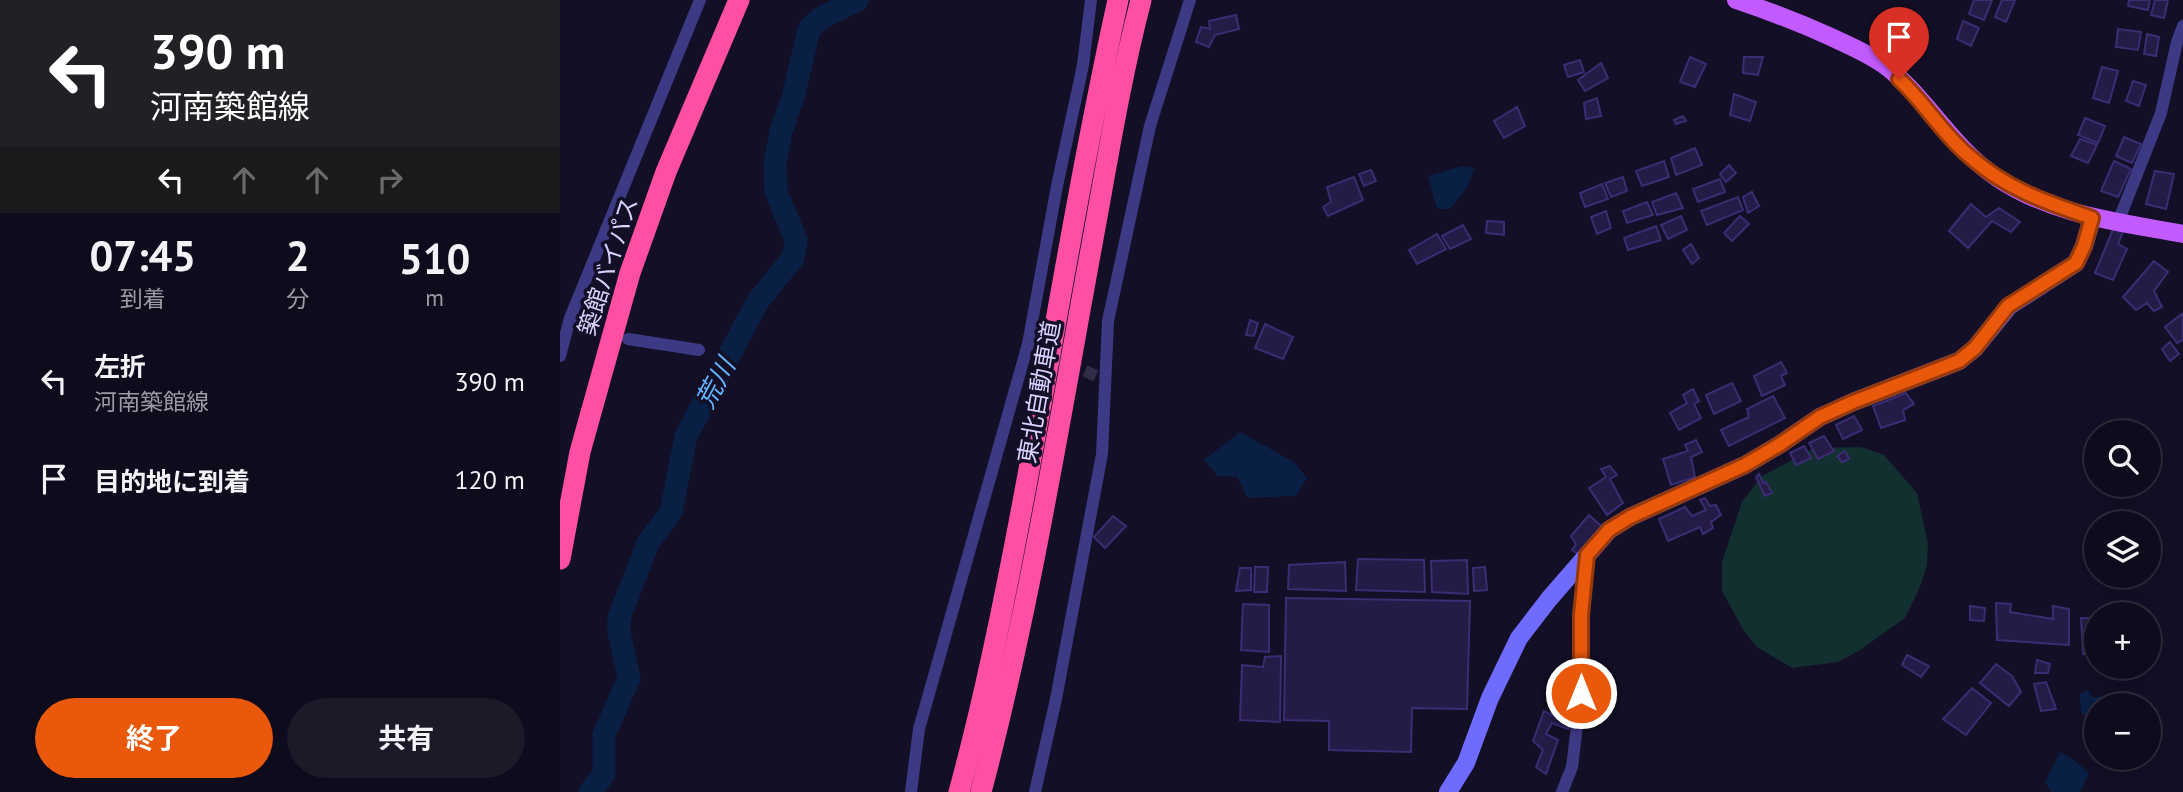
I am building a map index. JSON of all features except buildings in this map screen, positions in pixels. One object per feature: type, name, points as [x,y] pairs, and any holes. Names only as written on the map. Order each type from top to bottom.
[{"type":"highway","name":"築館バイパス","points":[[560,559],[580,452],[631,273],[666,172],[739,0]]},
{"type":"highway","name":"東北自動車道","points":[[959,792],[976,732],[998,633],[1090,133],[1118,0]]},
{"type":"highway","name":"東北自動車道","points":[[981,792],[1020,636],[1110,148],[1141,0]]},
{"type":"main road","points":[[1736,0],[1781,15],[1856,48],[1886,66],[1913,91],[1966,154],[1997,178],[2033,198],[2092,218],[2183,234]]},
{"type":"street","points":[[560,356],[570,318],[700,0]]},
{"type":"street","points":[[911,792],[919,729],[1032,346],[1057,186],[1083,65],[1091,0]]},
{"type":"street","points":[[1035,792],[1056,699],[1102,454],[1100,377],[1108,321],[1150,126],[1189,0]]},
{"type":"street","points":[[2118,222],[2161,113],[2183,26]]},
{"type":"street","points":[[1448,792],[1466,763],[1490,698],[1519,638],[1549,598],[1609,530],[1745,465],[1820,417],[1959,361],[1975,348],[2008,306],[2076,263],[2092,218]]},
{"type":"street","points":[[570,318],[596,325]]},
{"type":"street","points":[[628,339],[699,350]]},
{"type":"street","points":[[1562,792],[1572,766],[1581,693],[1581,615],[1587,555]]},
{"type":"green space","points":[[1861,447],[1884,455],[1917,493],[1928,544],[1927,565],[1905,618],[1838,662],[1792,668],[1757,647],[1744,631],[1722,591],[1722,562],[1742,502],[1762,476],[1815,448]]},
{"type":"water","points":[[1462,166],[1474,168],[1467,188],[1450,209],[1437,209],[1428,176]]},
{"type":"water","points":[[1240,432],[1294,462],[1307,478],[1296,496],[1247,498],[1238,477],[1218,476],[1204,460]]},
{"type":"water","points":[[2087,690],[2089,693],[2084,693],[2084,715],[2081,713],[2080,694]]},
{"type":"water","points":[[2060,752],[2089,773],[2080,792],[2051,792],[2045,782]]},
{"type":"waterway","name":"荒川","points":[[590,792],[604,774],[604,735],[629,678],[619,632],[619,618],[648,543],[671,512],[686,436],[758,301],[793,258],[796,240],[776,191],[775,163],[781,131],[793,97],[809,30],[825,16],[857,0]]},
{"type":"tunnel","points":[[1036,348],[1096,376]]},
{"type":"route","points":[[1581,693],[1581,615],[1587,555],[1609,530],[1630,517],[1745,465],[1820,417],[1959,361],[1975,348],[2008,306],[2076,263],[2092,218],[2033,198],[1997,178],[1966,154],[1913,91],[1899,79]]}]
